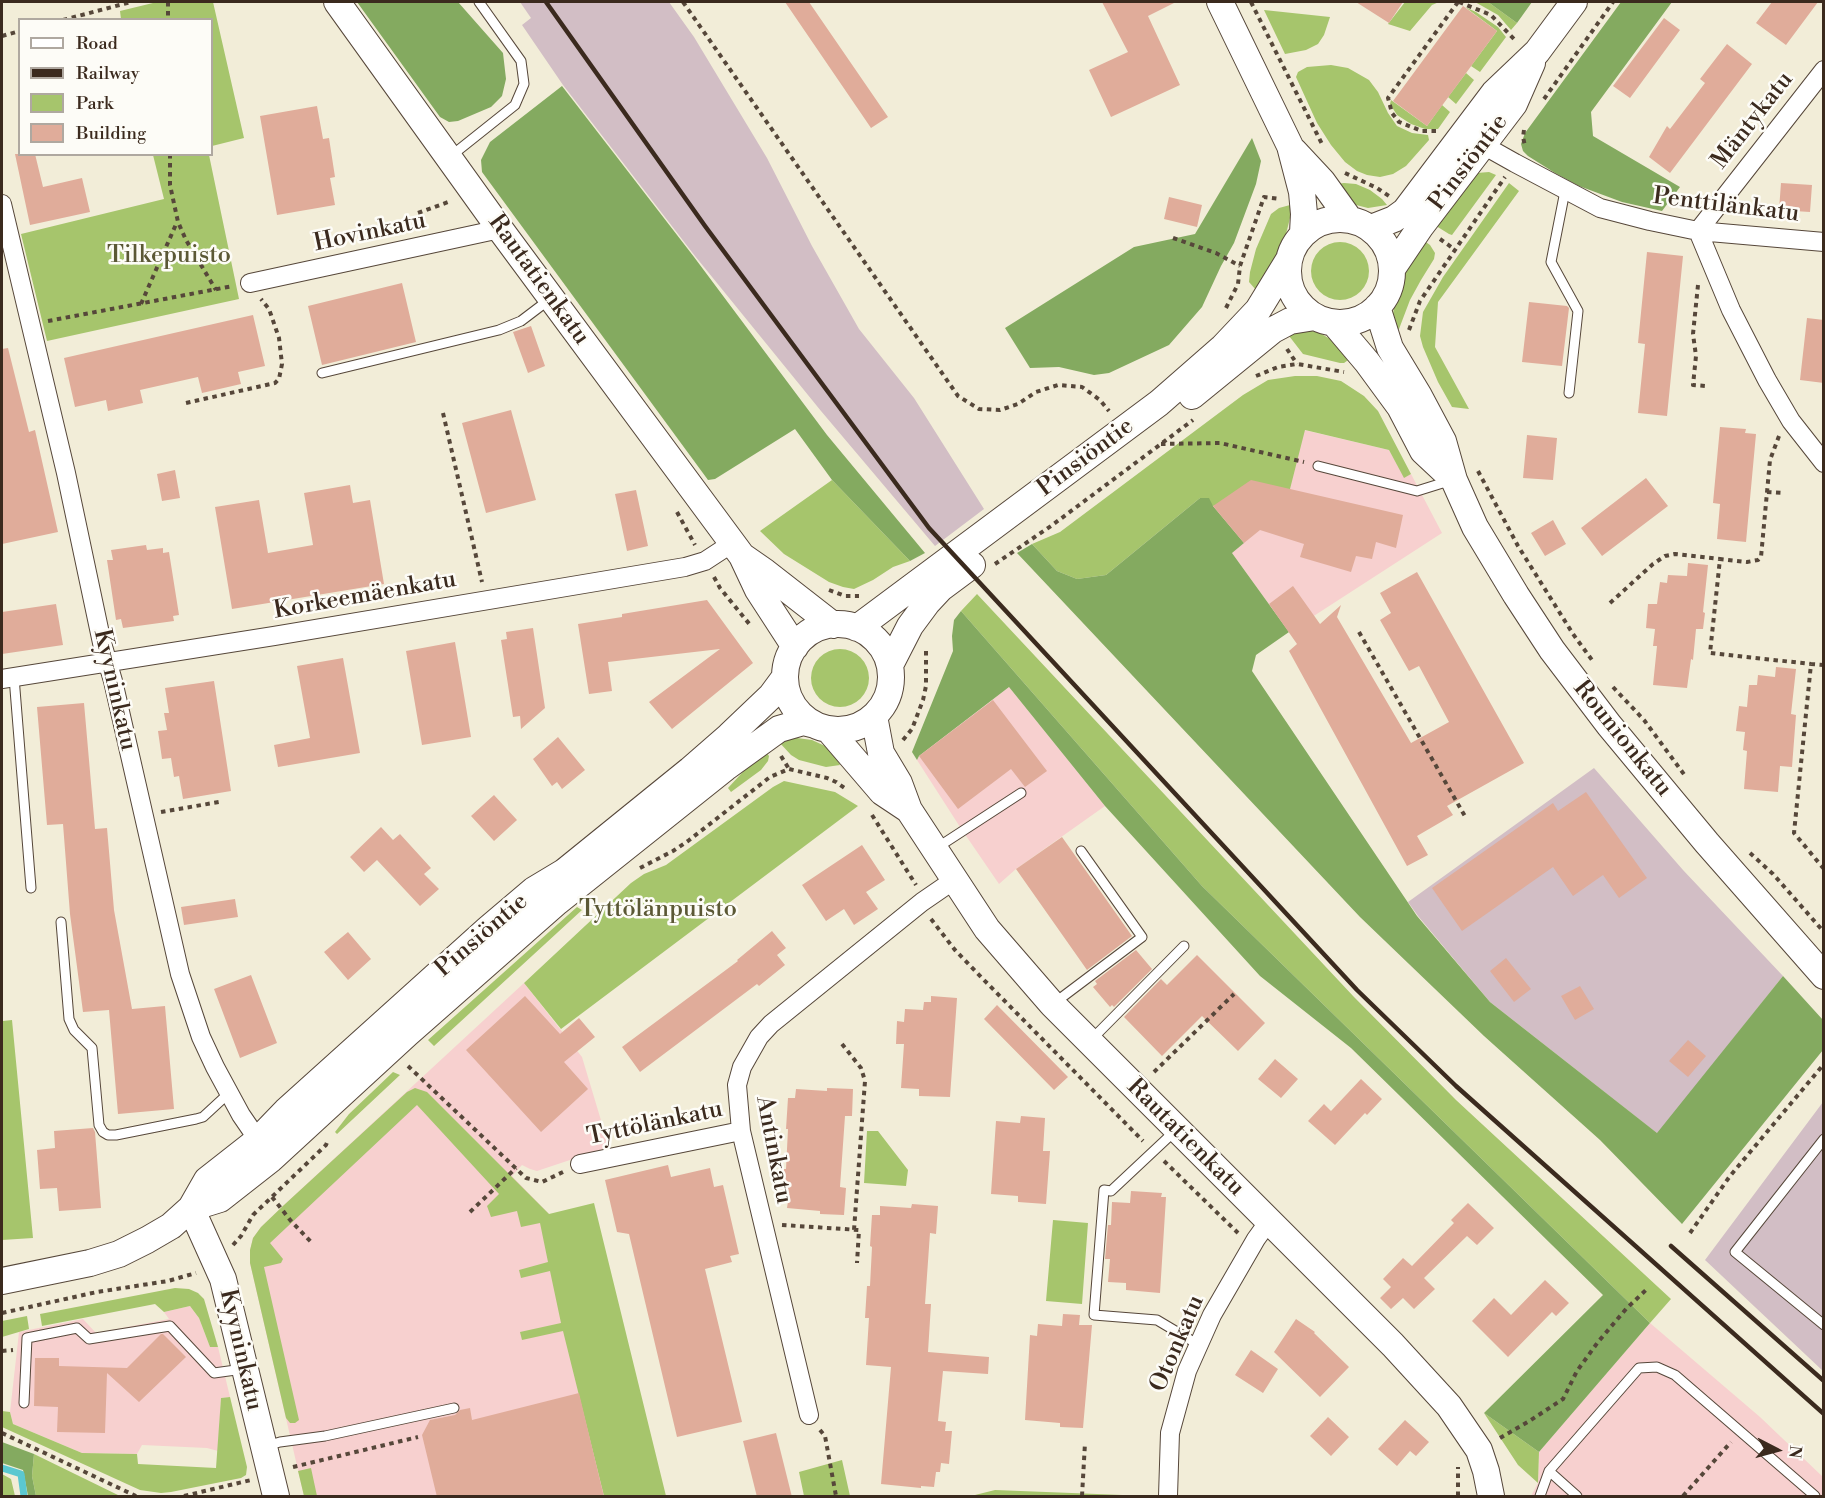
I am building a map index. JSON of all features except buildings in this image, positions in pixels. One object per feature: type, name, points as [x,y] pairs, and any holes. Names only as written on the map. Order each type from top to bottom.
[{"type":"main road","name":"Rautatienkatu","points":[[337,2],[500,229],[736,550],[758,590],[795,647]]},
{"type":"main road","name":"Pinsiöntie","points":[[1392,268],[1421,226],[1473,139],[1494,93],[1526,46],[1574,2]]},
{"type":"main road","points":[[1229,6],[1290,146],[1302,192],[1303,233]]},
{"type":"main road","name":"Pinsiöntie","points":[[1360,224],[1394,219],[1405,211],[1473,139]]},
{"type":"main road","points":[[1290,146],[1360,224],[1381,240],[1389,253],[1392,268],[1391,283],[1386,296],[1377,307],[1365,317],[1350,322],[1325,320],[1302,307],[1293,294],[1288,278],[1288,261],[1303,233],[1317,224],[1334,219],[1360,224]]},
{"type":"main road","name":"Pinsiöntie","points":[[845,626],[1159,403],[1223,347],[1258,310],[1288,261]]},
{"type":"main road","name":"Rounionkatu","points":[[1377,307],[1390,348],[1443,441],[1454,480],[1474,527],[1552,650],[1609,725],[1707,843],[1824,975]]},
{"type":"main road","name":"Pinsiöntie","points":[[890,665],[910,626],[941,588],[1123,451],[1273,330],[1290,321],[1325,320]]},
{"type":"main road","name":"Rounionkatu","points":[[1325,320],[1367,362],[1400,407],[1423,451],[1454,480]]},
{"type":"main road","name":"Rautatienkatu","points":[[736,550],[845,626]]},
{"type":"main road","points":[[845,626],[872,636],[883,649],[890,665],[891,679],[889,693],[874,716],[861,726],[845,730],[821,727],[803,717],[794,707],[788,693],[786,677],[788,662],[795,647],[805,636],[818,628],[845,626]]},
{"type":"main road","name":"Pinsiöntie","points":[[264,1149],[286,1111],[534,890],[564,872],[729,736],[771,696],[786,677]]},
{"type":"main road","name":"Rautatienkatu","points":[[874,716],[881,753],[899,783],[909,810],[987,929],[1052,1004],[1393,1345],[1449,1406],[1469,1457],[1486,1471],[1491,1497]]},
{"type":"main road","name":"Pinsiöntie","points":[[2,1281],[90,1263],[119,1254],[171,1226],[191,1208],[220,1198],[264,1149],[416,1026],[583,880],[769,735],[803,722],[821,727]]},
{"type":"main road","name":"Rautatienkatu","points":[[821,727],[882,792],[909,810]]},
{"type":"main road","name":"Kyyninkatu","points":[[191,1208],[216,1259],[223,1279],[264,1447],[277,1480]]},
{"type":"street","name":"Mäntykatu","points":[[1698,231],[1824,70]]},
{"type":"street","name":"Penttilänkatu","points":[[1473,139],[1600,208],[1698,231],[1824,242]]},
{"type":"street","name":"Kyyninkatu","points":[[2,204],[180,974],[201,1037],[215,1067],[241,1115],[264,1149]]},
{"type":"street","name":"Hovinkatu","points":[[250,283],[500,229]]},
{"type":"street","points":[[1698,231],[1742,331],[1767,380],[1791,421],[1824,463]]},
{"type":"street","name":"Korkeemäenkatu","points":[[8,678],[685,567],[736,550]]},
{"type":"street","name":"Antinkatu","points":[[809,1415],[741,1131],[737,1085],[742,1067],[759,1037],[771,1024],[922,902],[954,880]]},
{"type":"street","name":"Tyttölänkatu","points":[[580,1164],[741,1131]]},
{"type":"street","name":"Otonkatu","points":[[1168,1497],[1170,1433],[1187,1371],[1218,1306],[1256,1239],[1269,1221]]},
{"type":"lane","points":[[449,158],[515,105],[524,84],[521,61],[479,2]]},
{"type":"lane","points":[[1565,191],[1551,262],[1578,311],[1569,393]]},
{"type":"lane","points":[[321,374],[499,330],[521,321],[551,298]]},
{"type":"lane","points":[[1318,466],[1417,491],[1454,480]]},
{"type":"lane","points":[[8,678],[32,888]]},
{"type":"lane","points":[[935,849],[1021,793]]},
{"type":"lane","points":[[1052,1004],[1142,937],[1082,851]]},
{"type":"lane","points":[[61,922],[69,1019],[74,1030],[92,1048],[99,1125],[103,1132],[116,1136],[203,1117],[229,1093]]},
{"type":"lane","points":[[1089,1042],[1184,946]]},
{"type":"lane","points":[[1177,1130],[1112,1191],[1104,1190],[1094,1315],[1158,1320],[1199,1344]]},
{"type":"lane","points":[[1824,1139],[1735,1252],[1824,1325]]},
{"type":"lane","points":[[24,1403],[27,1338],[78,1329],[89,1339],[170,1326],[214,1373],[245,1369]]},
{"type":"lane","points":[[1540,1497],[1549,1471],[1639,1368],[1657,1367],[1675,1375],[1815,1497]]},
{"type":"lane","points":[[264,1447],[454,1408]]},
{"type":"lane","points":[[1549,1471],[1577,1497]]},
{"type":"path","points":[[71,18],[131,2]]},
{"type":"path","points":[[168,2],[168,18]]},
{"type":"path","points":[[683,2],[958,396],[980,409],[1000,410],[1018,404],[1036,392],[1058,385],[1082,387],[1101,400],[1111,413]]},
{"type":"path","points":[[1251,2],[1325,150]]},
{"type":"path","points":[[1439,131],[1422,131],[1399,122],[1392,113],[1388,98],[1458,2],[1491,15],[1526,46]]},
{"type":"path","points":[[1540,104],[1613,2]]},
{"type":"path","points":[[2,36],[18,32]]},
{"type":"path","points":[[1390,348],[1409,331],[1419,301],[1515,163],[1526,145],[1523,137],[1524,129],[1529,121]]},
{"type":"path","points":[[170,156],[170,185],[178,222],[216,290]]},
{"type":"path","points":[[1340,170],[1377,188]]},
{"type":"path","points":[[1238,284],[1240,266],[1264,197],[1282,199]]},
{"type":"path","points":[[418,213],[454,200]]},
{"type":"path","points":[[141,304],[178,222]]},
{"type":"path","points":[[1173,238],[1216,253],[1240,266]]},
{"type":"path","points":[[1706,386],[1693,385],[1696,356],[1693,334],[1699,278],[1703,267],[1711,261]]},
{"type":"path","points":[[30,324],[250,283],[269,309],[279,338],[282,364],[279,379],[275,383],[186,403]]},
{"type":"path","points":[[1252,378],[1278,367],[1297,364],[1350,374],[1367,362]]},
{"type":"path","points":[[443,413],[487,600]]},
{"type":"path","points":[[994,565],[1051,526],[1196,418]]},
{"type":"path","points":[[1610,603],[1665,556],[1675,554],[1747,562],[1758,560],[1761,557],[1770,460],[1779,435],[1791,421]]},
{"type":"path","points":[[1160,444],[1220,443],[1318,466]]},
{"type":"path","points":[[1473,462],[1518,546],[1573,634],[1599,669]]},
{"type":"path","points":[[1767,492],[1784,493]]},
{"type":"path","points":[[693,541],[720,588],[756,632]]},
{"type":"path","points":[[1720,559],[1710,654],[1824,665]]},
{"type":"path","points":[[827,589],[845,596],[864,595]]},
{"type":"path","points":[[1359,632],[1466,818]]},
{"type":"path","points":[[901,742],[912,729],[923,700],[926,686],[926,648],[929,639]]},
{"type":"path","points":[[1811,664],[1794,834],[1824,869]]},
{"type":"path","points":[[1612,686],[1644,720],[1691,784]]},
{"type":"path","points":[[644,867],[688,841],[770,777],[789,769],[836,782]]},
{"type":"path","points":[[143,815],[219,802]]},
{"type":"path","points":[[1750,853],[1773,874],[1824,932]]},
{"type":"path","points":[[1154,1072],[1234,994]]},
{"type":"path","points":[[842,1044],[861,1068],[865,1080],[854,1230]]},
{"type":"path","points":[[1690,1233],[1730,1176],[1824,1064]]},
{"type":"path","points":[[416,1074],[526,1178],[542,1182],[580,1164]]},
{"type":"path","points":[[2,1313],[97,1292],[168,1281],[197,1273],[241,1236],[253,1215],[326,1145]]},
{"type":"path","points":[[470,1212],[516,1168]]},
{"type":"path","points":[[272,1197],[311,1242]]},
{"type":"path","points":[[775,1224],[859,1230],[857,1263]]},
{"type":"path","points":[[1458,1497],[1469,1457],[1563,1399],[1577,1371],[1598,1342],[1626,1309],[1648,1288]]},
{"type":"path","points":[[809,1415],[825,1436],[836,1497]]},
{"type":"path","points":[[1683,1497],[1739,1432]]},
{"type":"path","points":[[2,1433],[136,1497]]},
{"type":"path","points":[[184,1497],[277,1480],[418,1437]]},
{"type":"path","points":[[1082,1497],[1085,1443]]},
{"type":"shaded area","points":[[520,2],[669,2],[694,37],[767,158],[812,246],[859,329],[914,398],[984,509],[935,546],[695,256],[563,85],[522,25],[531,18]]},
{"type":"shaded area","points":[[1304,430],[1389,450],[1404,477],[1411,474],[1442,533],[1289,632],[1232,553],[1243,543],[1213,506]]},
{"type":"shaded area","points":[[1009,687],[1105,806],[1016,869],[999,884],[917,760],[919,756]]},
{"type":"shaded area","points":[[1594,768],[1683,870],[1783,976],[1658,1134],[1490,1002],[1408,902]]},
{"type":"shaded area","points":[[524,983],[582,1057],[609,1147],[537,1171],[522,1165],[512,1176],[549,1214],[621,1496],[304,1496],[250,1263],[253,1238],[284,1205]]},
{"type":"shaded area","points":[[1823,1102],[1823,1371],[1705,1260]]},
{"type":"shaded area","points":[[190,1306],[199,1318],[210,1347],[218,1347],[230,1397],[221,1398],[218,1451],[207,1448],[142,1445],[137,1454],[82,1453],[13,1424],[10,1412],[19,1332],[83,1319],[96,1333],[169,1319],[164,1312]]},
{"type":"shaded area","points":[[1650,1323],[1760,1417],[1823,1477],[1823,1496],[1531,1496],[1538,1483],[1539,1452]]},
{"type":"green space","points":[[157,2],[213,2],[244,138],[213,146],[213,18],[121,18],[120,11]]},
{"type":"green space","points":[[357,2],[458,2],[503,53],[506,79],[502,96],[491,107],[458,121],[449,122],[440,117]]},
{"type":"green space","points":[[1405,2],[1439,2],[1432,5],[1410,31],[1388,24]]},
{"type":"green space","points":[[1475,2],[1488,2],[1517,23],[1511,30],[1498,15]]},
{"type":"green space","points":[[1488,2],[1532,2],[1517,23]]},
{"type":"green space","points":[[1621,2],[1672,2],[1591,112],[1593,136],[1680,187],[1662,211],[1622,202],[1579,186],[1528,156],[1521,144],[1525,133]]},
{"type":"green space","points":[[1465,7],[1498,27],[1506,37],[1480,72],[1471,66],[1497,31]]},
{"type":"green space","points":[[1264,10],[1330,17],[1324,35],[1318,44],[1306,50],[1285,54]]},
{"type":"green space","points":[[1331,65],[1348,68],[1369,80],[1397,126],[1412,133],[1428,135],[1429,140],[1406,166],[1393,174],[1380,177],[1367,175],[1345,162],[1331,145],[1317,123],[1296,77],[1298,72],[1307,67]]},
{"type":"green space","points":[[1466,73],[1474,80],[1456,104],[1448,97]]},
{"type":"green space","points":[[562,86],[827,435],[925,553],[910,561],[832,480],[795,429],[715,479],[708,480],[482,172],[481,160],[490,142]]},
{"type":"green space","points":[[1391,100],[1427,126],[1442,105],[1450,112],[1438,129],[1425,129],[1397,115],[1390,104]]},
{"type":"green space","points":[[1252,138],[1261,161],[1256,184],[1234,243],[1202,307],[1169,345],[1109,373],[1094,375],[1059,367],[1030,368],[1005,328],[1134,247],[1195,234]]},
{"type":"green space","name":"Tilkepuisto","points":[[153,156],[209,156],[239,299],[47,341],[21,234],[164,199]]},
{"type":"green space","points":[[1489,172],[1496,175],[1452,235],[1433,224],[1477,173]]},
{"type":"green space","points":[[1509,183],[1519,191],[1438,302],[1435,347],[1469,409],[1452,407],[1423,347],[1420,336],[1423,312],[1443,277]]},
{"type":"green space","points":[[1337,184],[1356,184],[1370,190],[1387,205],[1368,208],[1356,205],[1345,196]]},
{"type":"green space","points":[[1290,205],[1286,234],[1256,290],[1249,282],[1256,249],[1271,214],[1279,208]]},
{"type":"green space","points":[[1423,240],[1435,253],[1434,259],[1410,300],[1399,329],[1394,333],[1393,314],[1396,296],[1405,273]]},
{"type":"green space","points":[[1334,242],[1346,242],[1361,250],[1369,265],[1369,277],[1361,292],[1346,300],[1334,300],[1319,292],[1311,277],[1311,265],[1319,250]]},
{"type":"green space","points":[[1308,330],[1330,339],[1351,358],[1340,363],[1303,354],[1286,332]]},
{"type":"green space","points":[[1317,376],[1341,381],[1364,396],[1378,411],[1411,474],[1404,478],[1389,450],[1305,430],[1290,489],[1213,506],[1200,498],[1106,575],[1077,579],[1057,571],[1032,544],[1060,532],[1243,395],[1268,380]]},
{"type":"green space","points":[[832,480],[910,561],[893,567],[854,589],[843,587],[829,582],[784,554],[760,531]]},
{"type":"green space","points":[[1200,498],[1209,498],[1244,543],[1232,553],[1289,632],[1256,655],[1252,671],[1417,916],[1490,1002],[1657,1133],[1783,976],[1823,1020],[1823,1050],[1682,1224],[1600,1140],[1484,1036],[1360,917],[1017,553],[1032,544],[1057,571],[1077,579],[1106,575]]},
{"type":"green space","points":[[977,594],[1354,997],[1456,1100],[1671,1299],[1650,1323],[1202,886],[961,611]]},
{"type":"green space","points":[[961,611],[1202,886],[1650,1323],[1539,1452],[1484,1413],[1603,1295],[1351,1048],[1260,976],[1105,806],[1009,687],[919,756],[917,760],[912,752],[953,651],[954,620]]},
{"type":"green space","points":[[834,649],[846,649],[861,657],[869,672],[869,684],[861,699],[846,707],[834,707],[819,699],[811,684],[811,672],[819,657]]},
{"type":"green space","points":[[797,738],[812,740],[825,746],[840,765],[826,767],[799,760],[779,742]]},
{"type":"green space","points":[[764,749],[769,756],[768,761],[761,770],[731,792],[728,788]]},
{"type":"green space","name":"Tyttölänpuisto","points":[[784,781],[835,792],[858,806],[561,1029],[524,983],[631,883],[644,874],[666,865]]},
{"type":"green space","points":[[577,907],[582,910],[434,1046],[428,1040]]},
{"type":"green space","points":[[2,1011],[3,1021],[12,1020],[33,1238],[2,1240]]},
{"type":"green space","points":[[393,1072],[400,1075],[337,1134],[335,1132],[349,1114]]},
{"type":"green space","points":[[415,1088],[427,1092],[549,1214],[594,1203],[666,1496],[604,1496],[563,1331],[522,1340],[520,1332],[561,1323],[550,1271],[521,1278],[519,1270],[548,1262],[540,1223],[521,1227],[517,1211],[491,1217],[487,1206],[499,1194],[417,1105],[270,1243],[283,1259],[281,1263],[264,1267],[299,1420],[290,1423],[286,1418],[250,1263],[253,1238],[284,1205],[407,1092]]},
{"type":"green space","points":[[867,1131],[878,1131],[908,1170],[906,1186],[864,1183]]},
{"type":"green space","points":[[1053,1220],[1088,1223],[1082,1304],[1046,1301]]},
{"type":"green space","points":[[175,1288],[189,1289],[204,1299],[218,1347],[210,1347],[199,1318],[190,1306],[164,1312],[155,1304],[42,1326],[40,1314]]},
{"type":"green space","points":[[27,1316],[29,1329],[2,1337],[2,1321]]},
{"type":"green space","points":[[230,1397],[247,1467],[246,1475],[241,1478],[171,1492],[140,1490],[2,1427],[2,1411],[10,1412],[13,1424],[82,1453],[137,1454],[138,1464],[216,1468],[221,1398]]},
{"type":"green space","points":[[1484,1413],[1539,1452],[1538,1483],[1518,1465]]},
{"type":"green space","points":[[2,1442],[34,1454],[32,1476],[36,1496],[28,1496],[23,1470],[2,1463]]},
{"type":"green space","points":[[34,1454],[120,1496],[36,1496],[32,1476]]},
{"type":"green space","points":[[842,1460],[850,1496],[804,1496],[799,1472]]},
{"type":"green space","points":[[311,1468],[317,1496],[304,1496],[298,1471]]},
{"type":"green space","points":[[2,1474],[11,1479],[15,1496],[2,1496]]},
{"type":"green space","points":[[995,1490],[1148,1496],[971,1496]]},
{"type":"waterway","points":[[2,1468],[21,1474],[24,1496]]},
{"type":"railway","points":[[546,2],[705,226],[929,528],[1357,990],[1456,1086],[1824,1414]]},
{"type":"railway","points":[[1671,1246],[1824,1381]]}]
